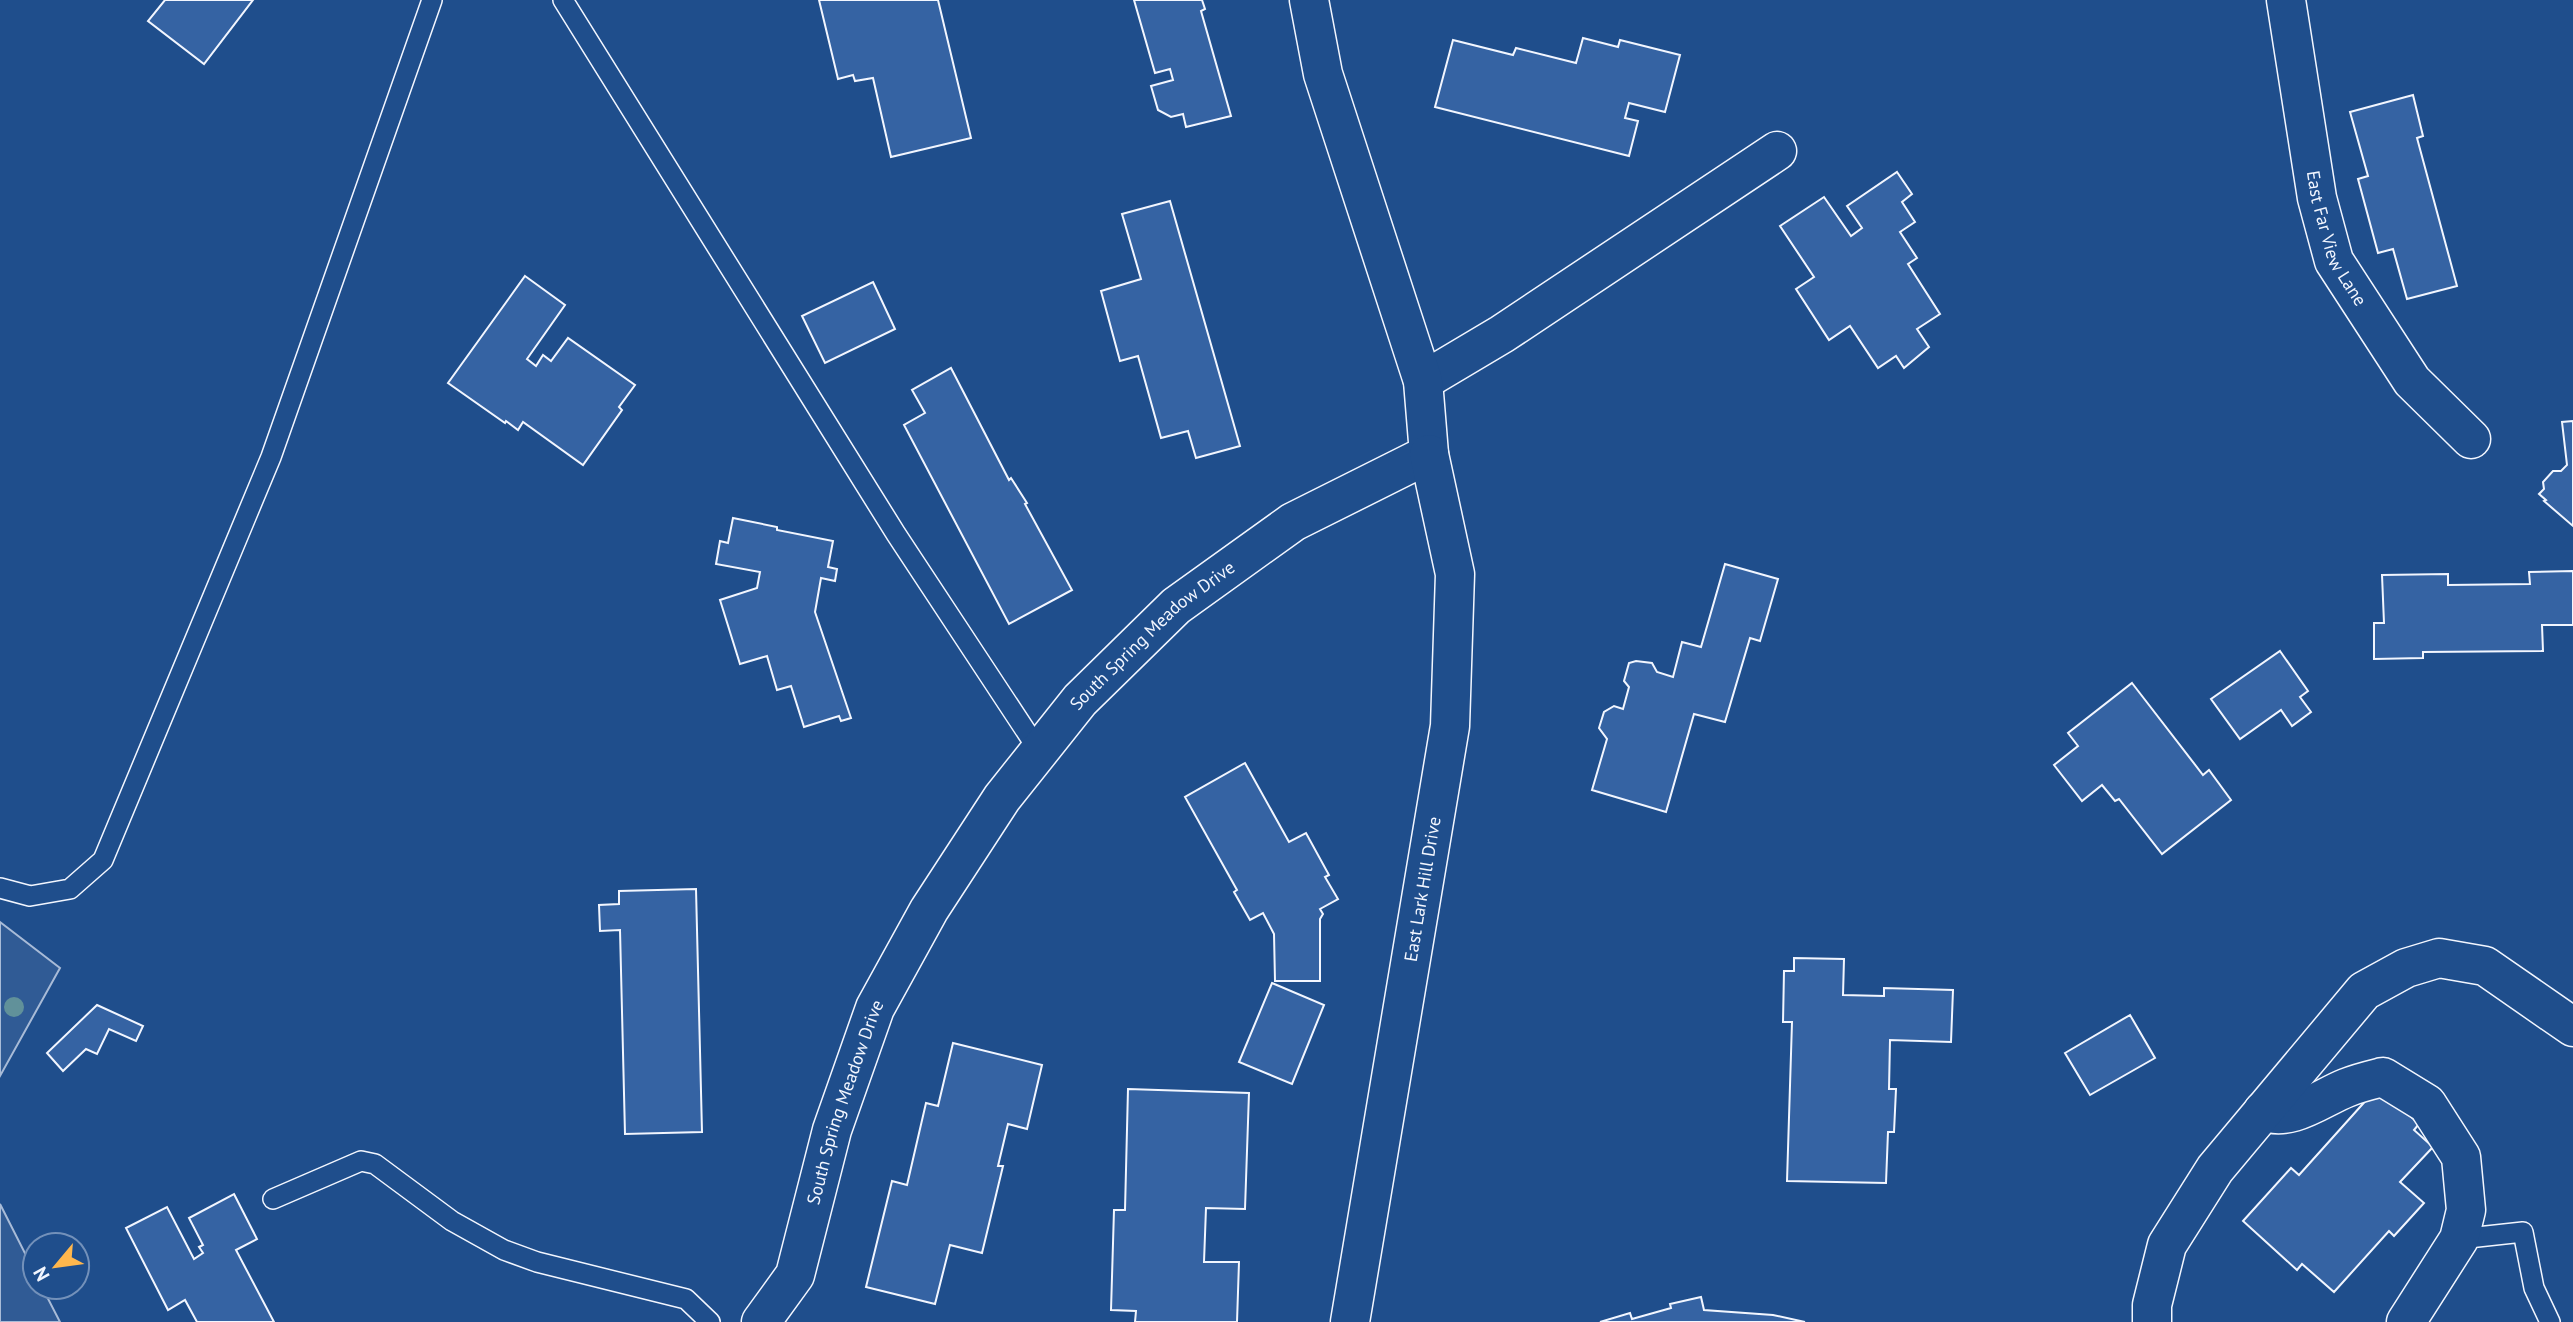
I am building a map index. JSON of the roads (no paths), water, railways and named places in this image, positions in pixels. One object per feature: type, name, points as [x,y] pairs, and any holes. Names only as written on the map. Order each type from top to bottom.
[{"type":"street","points":[[1309,0],[1323,74],[1423,381],[1429,454]]},
{"type":"street","name":"East Far View Lane","points":[[2286,0],[2317,198],[2334,261],[2412,381],[2471,439]]},
{"type":"street","points":[[1423,381],[1502,334],[1777,151]]},
{"type":"street","name":"South Spring Meadow Drive","points":[[761,1322],[795,1275],[832,1130],[874,1008],[929,911],[1003,798],[1039,751],[1080,700],[1175,606],[1293,522],[1429,454]]},
{"type":"street","name":"East Lark Hill Drive","points":[[1350,1322],[1450,726],[1455,574],[1429,454]]},
{"type":"street","points":[[2152,1322],[2152,1305],[2168,1245],[2215,1169],[2364,991],[2406,968],[2439,958],[2485,966],[2573,1027]]},
{"type":"street","points":[[2263,1111],[2295,1112],[2347,1087],[2383,1077],[2427,1104],[2461,1157],[2466,1210],[2459,1239],[2406,1322]]},
{"type":"lane","points":[[0,888],[30,896],[70,889],[103,860],[271,457],[432,0]]},
{"type":"lane","points":[[563,0],[896,534],[1039,751]]},
{"type":"lane","points":[[273,1199],[361,1161],[375,1164],[452,1221],[504,1250],[548,1265],[686,1299],[710,1322]]},
{"type":"lane","points":[[2459,1239],[2523,1232],[2534,1287],[2550,1322]]}]
